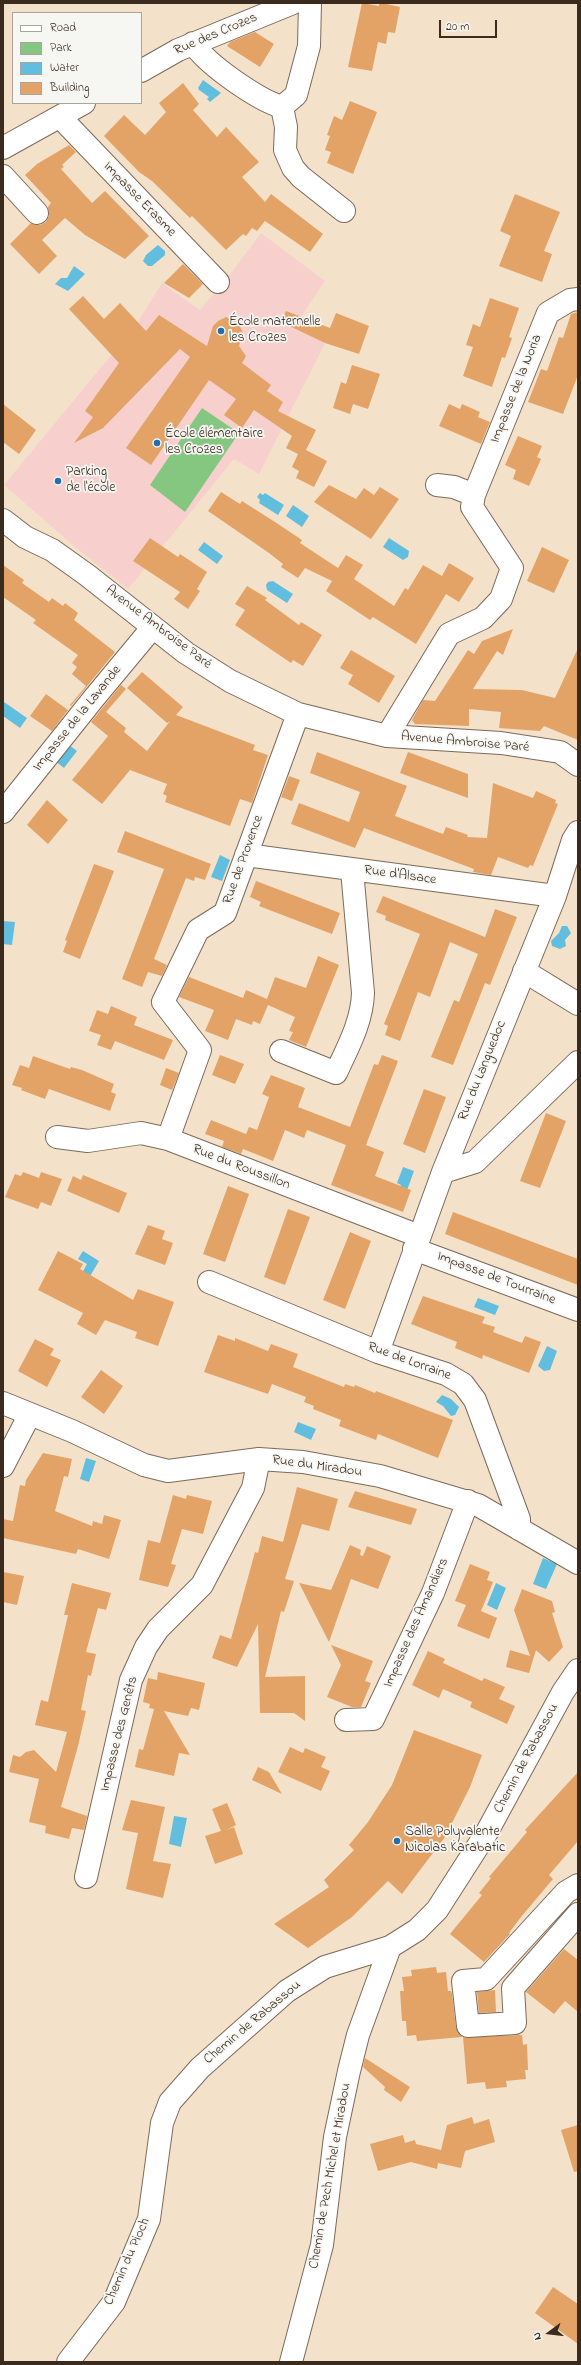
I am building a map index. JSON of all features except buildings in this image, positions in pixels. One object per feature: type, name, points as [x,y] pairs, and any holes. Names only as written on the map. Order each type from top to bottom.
[{"type":"street","name":"Rue des Crozes","points":[[142,70],[193,43],[293,3]]},
{"type":"street","points":[[282,106],[296,95],[309,46],[310,3]]},
{"type":"street","points":[[193,43],[200,54],[213,65],[270,103],[282,106]]},
{"type":"street","points":[[3,148],[82,104]]},
{"type":"street","points":[[282,106],[286,126],[285,150],[293,168],[301,177],[344,211]]},
{"type":"street","name":"Impasse Erasme","points":[[60,117],[218,282]]},
{"type":"street","points":[[3,176],[37,213]]},
{"type":"street","name":"Impasse de la Noria","points":[[474,495],[548,313],[570,300],[578,299]]},
{"type":"street","points":[[387,736],[449,634],[483,618],[501,599],[512,568],[472,508],[474,495],[454,487],[437,485]]},
{"type":"street","name":"Avenue Ambroise Paré","points":[[3,521],[25,537],[52,550],[186,653],[230,681],[298,714],[387,736],[516,746],[560,752],[578,765]]},
{"type":"street","name":"Impasse de la Lavande","points":[[3,812],[153,627]]},
{"type":"street","name":"Rue de Provence","points":[[168,1139],[200,1050],[163,1002],[198,930],[225,913],[298,714]]},
{"type":"street","name":"Rue du Languedoc","points":[[378,1352],[443,1172],[555,896],[573,840],[578,832]]},
{"type":"street","name":"Rue d'Alsace","points":[[246,855],[555,896]]},
{"type":"street","points":[[281,1051],[336,1073],[353,1037],[363,1008],[363,993],[352,870]]},
{"type":"street","points":[[524,971],[578,1004]]},
{"type":"street","points":[[443,1172],[474,1162],[578,1062]]},
{"type":"street","name":"Rue du Roussillon","points":[[57,1137],[88,1141],[141,1133],[168,1139],[417,1242]]},
{"type":"street","name":"Impasse de Tourraine","points":[[417,1242],[578,1310]]},
{"type":"street","name":"Rue de Lorraine","points":[[209,1282],[378,1352],[446,1374],[463,1384],[475,1400],[519,1519],[519,1529]]},
{"type":"street","name":"Rue du Miradou","points":[[3,1403],[144,1465],[168,1471],[259,1459],[303,1462],[380,1476],[468,1501],[578,1563]]},
{"type":"street","points":[[3,1466],[30,1414]]},
{"type":"street","name":"Impasse des Genêts","points":[[86,1877],[131,1680],[146,1647],[158,1629],[202,1585],[253,1488],[259,1459]]},
{"type":"street","name":"Impasse des Amandiers","points":[[346,1720],[373,1719],[433,1593],[468,1501]]},
{"type":"street","name":"Chemin de Rabassou","points":[[170,2102],[200,2068],[287,1991],[325,1967],[390,1947],[417,1930],[436,1910],[487,1832],[563,1692],[578,1670]]},
{"type":"street","points":[[578,1885],[566,1892],[486,1979],[464,1981],[468,2026],[515,2023],[513,1988],[578,1914]]},
{"type":"street","name":"Chemin de Pech Michel et Miradou","points":[[291,2362],[322,2245],[335,2136],[349,2071],[361,2028],[390,1947]]},
{"type":"street","name":"Chemin du Pioch","points":[[68,2362],[114,2302],[149,2219],[162,2123],[170,2102]]},
{"type":"shaded area","name":"École élémentaire les Crozes","points":[[261,233],[325,281],[301,317],[325,343],[259,474],[234,459],[128,589],[75,547],[4,485],[136,325],[162,283],[200,310],[226,280]]},
{"type":"green space","points":[[202,408],[239,433],[185,512],[150,485]]},
{"type":"water","points":[[203,80],[221,93],[210,102],[207,99],[209,97],[198,88]]},
{"type":"water","points":[[158,245],[165,251],[165,255],[152,266],[148,266],[143,261],[146,255]]},
{"type":"water","points":[[74,266],[85,274],[68,291],[55,284],[61,278],[67,278]]},
{"type":"water","points":[[260,493],[263,495],[265,493],[284,505],[278,515],[259,503],[260,500],[257,497]]},
{"type":"water","points":[[293,505],[309,516],[302,527],[286,516]]},
{"type":"water","points":[[389,538],[409,551],[408,557],[403,560],[383,547]]},
{"type":"water","points":[[204,542],[223,556],[217,564],[198,550]]},
{"type":"water","points":[[273,581],[293,594],[287,603],[267,590],[266,585],[268,582]]},
{"type":"water","points":[[4,702],[27,718],[20,728],[3,716]]},
{"type":"water","points":[[68,744],[77,751],[64,768],[55,761]]},
{"type":"water","points":[[220,855],[230,860],[222,881],[211,877]]},
{"type":"water","points":[[3,921],[15,922],[12,945],[3,944]]},
{"type":"water","points":[[562,926],[567,926],[571,933],[565,940],[566,946],[560,949],[552,946],[551,941],[559,933]]},
{"type":"water","points":[[403,1167],[414,1171],[406,1193],[400,1191],[401,1185],[397,1183]]},
{"type":"water","points":[[83,1251],[99,1261],[89,1278],[82,1273],[87,1264],[78,1259]]},
{"type":"water","points":[[478,1298],[499,1306],[495,1315],[474,1307]]},
{"type":"water","points":[[547,1346],[557,1351],[550,1370],[544,1371],[538,1366]]},
{"type":"water","points":[[442,1395],[451,1399],[459,1407],[455,1415],[451,1416],[443,1406],[436,1402]]},
{"type":"water","points":[[298,1422],[316,1429],[311,1440],[294,1432]]},
{"type":"water","points":[[86,1458],[96,1461],[89,1482],[80,1479]]},
{"type":"water","points":[[543,1558],[557,1564],[546,1589],[533,1584]]},
{"type":"water","points":[[496,1583],[506,1588],[497,1610],[487,1605]]},
{"type":"water","points":[[174,1816],[187,1818],[181,1847],[169,1844]]},
{"type":"place","name":"École maternelle les Crozes","points":[[221,331]]},
{"type":"place","name":"École élémentaire les Crozes","points":[[157,443]]},
{"type":"place","name":"Parking de l'école","points":[[58,481]]},
{"type":"place","name":"Salle Polyvalente Nicolas Karabatic","points":[[397,1841]]}]
